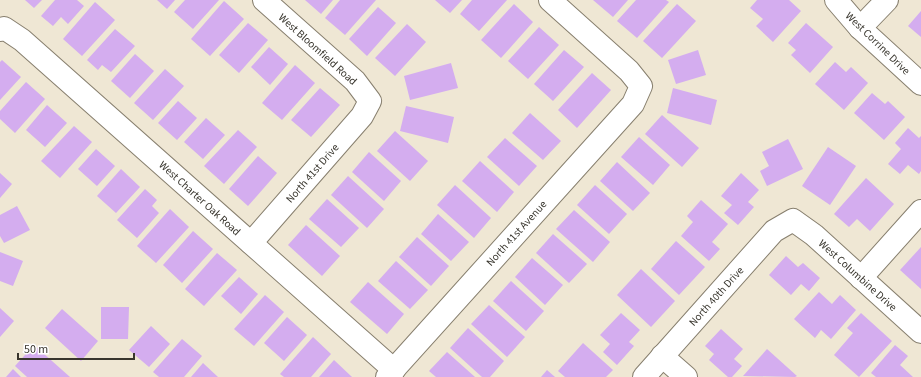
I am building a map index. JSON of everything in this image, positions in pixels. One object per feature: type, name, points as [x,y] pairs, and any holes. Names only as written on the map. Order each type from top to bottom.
[{"type":"street","name":"West Bloomfield Road","points":[[264,0],[355,81],[370,101]]},
{"type":"street","name":"North 41st Avenue","points":[[390,373],[633,104],[641,86],[629,71],[550,0]]},
{"type":"street","name":"West Corrine Drive","points":[[836,0],[860,28],[921,84]]},
{"type":"street","points":[[860,28],[887,0]]},
{"type":"street","name":"West Charter Oak Road","points":[[2,29],[22,40],[251,243],[390,373]]},
{"type":"street","name":"North 41st Drive","points":[[251,243],[362,116],[370,101]]},
{"type":"street","points":[[861,278],[921,211]]},
{"type":"street","name":"West Columbine Drive","points":[[794,220],[814,235],[921,332]]},
{"type":"street","name":"North 40th Drive","points":[[644,377],[774,231],[794,220]]},
{"type":"street","points":[[662,356],[686,377]]},
{"type":"building","points":[[25,0],[42,0],[34,8]]},
{"type":"building","points":[[55,0],[77,0],[84,6],[68,24],[61,17],[53,26],[41,16]]},
{"type":"building","points":[[157,0],[175,0],[167,9]]},
{"type":"building","points":[[185,0],[219,0],[193,29],[174,12]]},
{"type":"building","points":[[305,0],[333,0],[321,14]]},
{"type":"building","points":[[340,0],[376,0],[345,35],[325,18]]},
{"type":"building","points":[[435,0],[462,0],[450,13]]},
{"type":"building","points":[[472,0],[507,0],[479,31],[460,14]]},
{"type":"building","points":[[593,0],[628,0],[613,17]]},
{"type":"building","points":[[636,0],[666,0],[669,2],[637,38],[617,21]]},
{"type":"building","points":[[757,0],[789,0],[801,11],[773,42],[756,26],[763,19],[750,8]]},
{"type":"building","points":[[224,1],[244,19],[210,56],[191,39]]},
{"type":"building","points":[[95,2],[115,20],[82,56],[63,39]]},
{"type":"building","points":[[514,4],[533,22],[501,58],[481,40]]},
{"type":"building","points":[[677,4],[696,21],[662,58],[643,41]]},
{"type":"building","points":[[378,7],[396,23],[367,56],[349,39]]},
{"type":"building","points":[[921,11],[921,37],[908,26]]},
{"type":"building","points":[[248,23],[268,40],[239,73],[219,55]]},
{"type":"building","points":[[806,23],[833,47],[810,73],[791,55],[796,50],[788,43]]},
{"type":"building","points":[[407,24],[426,42],[395,76],[375,58]]},
{"type":"building","points":[[539,27],[559,45],[528,79],[508,61]]},
{"type":"building","points":[[115,29],[135,46],[111,72],[102,65],[98,70],[87,60]]},
{"type":"building","points":[[269,47],[288,64],[270,85],[251,67]]},
{"type":"building","points":[[564,50],[584,67],[553,101],[534,84]]},
{"type":"building","points":[[698,50],[706,75],[676,84],[668,60]]},
{"type":"building","points":[[135,54],[154,71],[130,98],[111,81]]},
{"type":"building","points":[[2,60],[21,77],[0,100],[0,62]]},
{"type":"building","points":[[835,62],[846,72],[851,67],[868,83],[844,110],[815,84]]},
{"type":"building","points":[[451,63],[458,88],[410,100],[404,76]]},
{"type":"building","points":[[295,65],[315,83],[282,120],[262,103]]},
{"type":"building","points":[[165,69],[184,86],[153,120],[134,103]]},
{"type":"building","points":[[592,73],[611,90],[577,128],[558,110]]},
{"type":"building","points":[[26,82],[45,99],[15,133],[0,119],[0,111]]},
{"type":"building","points":[[320,88],[340,105],[311,137],[291,120]]},
{"type":"building","points":[[673,88],[717,100],[711,125],[667,113]]},
{"type":"building","points":[[872,93],[885,104],[888,101],[905,117],[884,140],[854,113]]},
{"type":"building","points":[[178,101],[197,118],[177,140],[158,123]]},
{"type":"building","points":[[47,105],[67,123],[45,147],[26,130]]},
{"type":"building","points":[[406,106],[454,117],[448,143],[400,131]]},
{"type":"building","points":[[530,113],[561,141],[543,160],[512,133]]},
{"type":"building","points":[[662,115],[699,148],[682,167],[645,134]]},
{"type":"building","points":[[206,118],[225,135],[203,159],[184,142]]},
{"type":"building","points":[[74,126],[92,142],[60,178],[41,161]]},
{"type":"building","points":[[908,128],[919,138],[921,136],[921,171],[919,174],[908,165],[900,174],[888,164],[901,149],[895,143]]},
{"type":"building","points":[[238,130],[257,147],[224,184],[204,166]]},
{"type":"building","points":[[395,131],[428,161],[410,181],[377,151]]},
{"type":"building","points":[[639,137],[670,165],[653,185],[621,157]]},
{"type":"building","points":[[505,138],[537,166],[519,186],[487,157]]},
{"type":"building","points":[[788,139],[803,169],[767,186],[760,171],[769,166],[762,152]]},
{"type":"building","points":[[828,147],[856,166],[830,205],[802,186]]},
{"type":"building","points":[[96,149],[115,166],[97,186],[78,169]]},
{"type":"building","points":[[369,152],[401,181],[384,201],[352,172]]},
{"type":"building","points":[[258,156],[277,173],[248,206],[229,189]]},
{"type":"building","points":[[480,161],[514,192],[497,212],[462,181]]},
{"type":"building","points":[[617,162],[650,193],[633,211],[600,181]]},
{"type":"building","points":[[121,169],[140,187],[116,213],[97,196]]},
{"type":"building","points":[[0,173],[12,184],[0,198]]},
{"type":"building","points":[[741,173],[759,190],[748,202],[754,207],[738,225],[724,213],[732,205],[721,196]]},
{"type":"building","points":[[348,176],[384,209],[367,228],[331,195]]},
{"type":"building","points":[[866,178],[894,204],[870,231],[857,219],[849,227],[834,214]]},
{"type":"building","points":[[455,185],[491,218],[474,238],[437,205]]},
{"type":"building","points":[[595,185],[627,214],[609,234],[577,205]]},
{"type":"building","points":[[145,189],[157,200],[152,206],[159,213],[137,238],[117,220]]},
{"type":"building","points":[[327,199],[359,228],[341,247],[309,219]]},
{"type":"building","points":[[701,200],[728,224],[712,242],[720,249],[709,261],[681,236],[693,222],[687,216]]},
{"type":"building","points":[[17,206],[30,230],[4,243],[0,236],[0,215]]},
{"type":"building","points":[[170,209],[189,227],[156,263],[137,246]]},
{"type":"building","points":[[574,210],[610,242],[593,262],[556,229]]},
{"type":"building","points":[[438,214],[469,242],[451,261],[421,234]]},
{"type":"building","points":[[306,225],[340,256],[322,276],[288,245]]},
{"type":"building","points":[[193,231],[213,249],[182,283],[163,265]]},
{"type":"building","points":[[553,234],[587,264],[569,283],[536,253]]},
{"type":"building","points":[[417,237],[449,266],[431,286],[399,257]]},
{"type":"building","points":[[676,241],[705,267],[679,295],[651,269]]},
{"type":"building","points":[[921,247],[921,289],[900,270]]},
{"type":"building","points":[[0,252],[23,261],[13,286],[0,281]]},
{"type":"building","points":[[217,253],[237,270],[204,306],[185,289]]},
{"type":"building","points":[[786,256],[798,267],[803,263],[820,278],[809,291],[801,284],[791,295],[769,275]]},
{"type":"building","points":[[532,258],[563,285],[545,305],[515,277]]},
{"type":"building","points":[[396,261],[428,290],[410,309],[378,281]]},
{"type":"building","points":[[641,269],[675,301],[651,327],[617,295]]},
{"type":"building","points":[[239,277],[258,294],[241,314],[221,296]]},
{"type":"building","points":[[511,281],[544,311],[526,331],[493,301]]},
{"type":"building","points":[[368,282],[404,314],[387,334],[350,302]]},
{"type":"building","points":[[819,292],[832,304],[840,295],[856,310],[831,339],[821,330],[815,338],[794,319]]},
{"type":"building","points":[[265,295],[284,312],[254,346],[234,329]]},
{"type":"building","points":[[489,305],[525,337],[507,357],[471,324]]},
{"type":"building","points":[[101,307],[129,307],[128,339],[101,339]]},
{"type":"building","points":[[0,308],[14,321],[0,337]]},
{"type":"building","points":[[62,309],[98,341],[81,361],[45,328]]},
{"type":"building","points":[[621,313],[640,330],[629,342],[634,346],[617,365],[603,352],[610,344],[600,335]]},
{"type":"building","points":[[861,313],[892,341],[859,377],[834,355],[853,333],[847,328]]},
{"type":"building","points":[[287,317],[307,335],[284,361],[264,343]]},
{"type":"building","points":[[151,326],[170,344],[149,367],[129,350]]},
{"type":"building","points":[[468,328],[504,361],[490,377],[482,377],[450,348]]},
{"type":"building","points":[[721,329],[743,349],[734,359],[742,366],[732,377],[728,377],[709,360],[714,354],[705,346]]},
{"type":"building","points":[[313,337],[331,354],[311,377],[284,377],[280,374]]},
{"type":"building","points":[[182,339],[202,356],[184,377],[159,377],[153,372]]},
{"type":"building","points":[[583,343],[613,370],[606,377],[565,377],[558,371]]},
{"type":"building","points":[[34,345],[70,377],[27,377],[15,366]]},
{"type":"building","points":[[895,345],[908,356],[900,365],[913,377],[876,377],[871,373]]},
{"type":"building","points":[[767,349],[797,376],[743,376]]},
{"type":"building","points":[[447,352],[475,377],[436,377],[429,371]]},
{"type":"building","points":[[334,360],[352,377],[319,377]]},
{"type":"building","points":[[203,363],[218,377],[191,377]]},
{"type":"building","points":[[13,369],[21,377],[6,377]]},
{"type":"building","points":[[547,370],[555,377],[541,377]]}]
